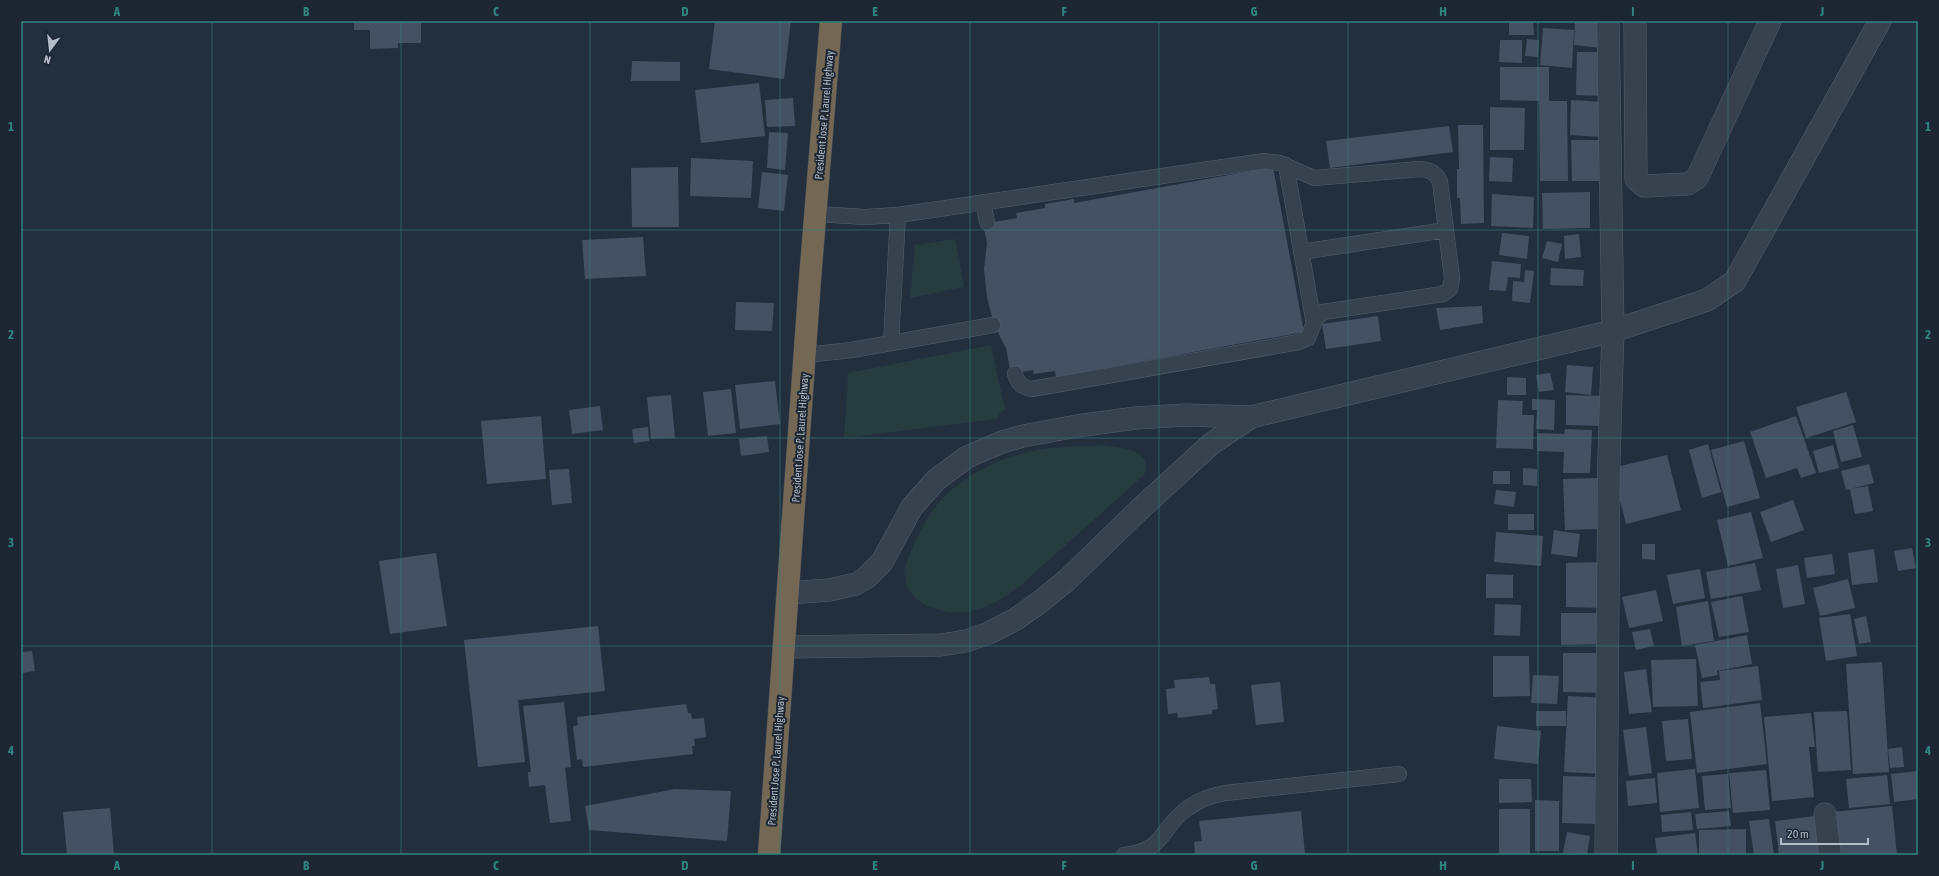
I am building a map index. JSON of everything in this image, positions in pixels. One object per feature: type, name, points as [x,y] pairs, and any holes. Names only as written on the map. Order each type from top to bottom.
[{"type":"highway","name":"President Jose P. Laurel Highway","points":[[769,855],[831,21]]},
{"type":"street","points":[[1606,855],[1608,457],[1613,332],[1608,21]]},
{"type":"street","points":[[1635,21],[1636,179],[1644,186],[1688,184],[1697,178],[1770,21]]},
{"type":"street","points":[[788,593],[829,590],[856,584],[866,578],[882,562],[903,520],[923,494],[951,467],[967,456],[995,444],[1023,436],[1136,418],[1185,415],[1251,417],[1613,332],[1707,300],[1735,281],[1880,21]]},
{"type":"street","points":[[784,647],[941,645],[966,641],[989,633],[1016,618],[1061,584],[1139,510],[1206,450],[1251,417]]},
{"type":"street","points":[[1825,814],[1830,855]]},
{"type":"lane","points":[[816,214],[865,217],[898,215],[1264,161],[1272,161],[1286,165],[1305,175],[1320,178],[1420,169],[1428,170],[1437,176],[1440,182],[1452,278],[1450,289],[1444,294],[1323,312],[1317,316],[1308,338],[1299,342],[1032,389],[1023,387],[1019,384],[1015,374]]},
{"type":"lane","points":[[1286,165],[1314,324]]},
{"type":"lane","points":[[983,202],[987,222]]},
{"type":"lane","points":[[891,343],[898,215]]},
{"type":"lane","points":[[1301,252],[1446,230]]},
{"type":"lane","points":[[806,355],[891,343],[993,325]]},
{"type":"lane","points":[[1124,855],[1137,854],[1150,848],[1187,808],[1205,798],[1225,793],[1399,774]]},
{"type":"green space","points":[[955,239],[964,287],[910,298],[915,245]]},
{"type":"green space","points":[[991,345],[1005,410],[1002,411],[996,419],[844,438],[848,373]]},
{"type":"green space","points":[[1102,445],[1134,451],[1140,455],[1145,460],[1146,467],[1144,475],[1022,584],[984,608],[962,612],[939,610],[925,605],[911,593],[907,587],[905,577],[910,553],[930,514],[953,488],[986,467],[1030,451],[1050,448]]},
{"type":"building","points":[[354,21],[421,21],[421,43],[398,43],[398,48],[370,49],[370,30],[354,30]]},
{"type":"building","points":[[715,21],[791,21],[784,79],[709,69]]},
{"type":"building","points":[[1575,21],[1603,21],[1601,48],[1574,45]]},
{"type":"building","points":[[1509,22],[1533,22],[1534,35],[1509,35]]},
{"type":"building","points":[[1543,28],[1574,30],[1572,68],[1540,65]]},
{"type":"building","points":[[1527,39],[1539,40],[1538,57],[1525,56]]},
{"type":"building","points":[[1500,40],[1522,40],[1522,63],[1499,62]]},
{"type":"building","points":[[1577,52],[1604,52],[1603,96],[1576,95]]},
{"type":"building","points":[[632,61],[680,62],[680,81],[631,81]]},
{"type":"building","points":[[1500,67],[1549,67],[1549,101],[1567,101],[1568,181],[1540,181],[1539,101],[1500,100]]},
{"type":"building","points":[[759,83],[765,136],[701,143],[695,90]]},
{"type":"building","points":[[793,98],[795,126],[767,127],[765,100]]},
{"type":"building","points":[[1571,100],[1604,102],[1602,137],[1570,135]]},
{"type":"building","points":[[1490,107],[1525,108],[1524,150],[1490,150]]},
{"type":"building","points":[[1458,125],[1483,125],[1484,223],[1461,224],[1460,198],[1457,198],[1457,169],[1459,169]]},
{"type":"building","points":[[1449,126],[1453,152],[1330,168],[1326,141]]},
{"type":"building","points":[[769,132],[788,133],[785,170],[767,168]]},
{"type":"building","points":[[1571,140],[1604,140],[1605,181],[1572,181]]},
{"type":"building","points":[[1490,157],[1513,158],[1512,182],[1489,181]]},
{"type":"building","points":[[691,158],[753,161],[751,198],[690,196]]},
{"type":"building","points":[[678,167],[679,227],[632,227],[631,168]]},
{"type":"building","points":[[1273,167],[1304,332],[1056,377],[1055,371],[1034,374],[1033,370],[1011,374],[1006,348],[994,325],[987,297],[984,269],[987,243],[983,224],[1017,218],[1016,213],[1045,208],[1045,204],[1074,199],[1074,203]]},
{"type":"building","points":[[762,172],[788,175],[784,211],[758,208]]},
{"type":"building","points":[[1590,192],[1590,228],[1543,229],[1542,193]]},
{"type":"building","points":[[1492,194],[1534,197],[1533,228],[1491,226]]},
{"type":"building","points":[[1502,233],[1529,236],[1527,259],[1499,255]]},
{"type":"building","points":[[1579,234],[1581,257],[1565,259],[1564,236]]},
{"type":"building","points":[[643,237],[646,276],[585,279],[582,240]]},
{"type":"building","points":[[1547,241],[1562,244],[1558,262],[1542,258]]},
{"type":"building","points":[[1492,261],[1521,264],[1520,278],[1508,277],[1506,291],[1489,290]]},
{"type":"building","points":[[1551,268],[1584,270],[1583,286],[1550,285]]},
{"type":"building","points":[[1525,270],[1534,271],[1530,303],[1512,301],[1513,281],[1524,282]]},
{"type":"building","points":[[736,302],[774,303],[772,331],[735,330]]},
{"type":"building","points":[[1482,306],[1483,323],[1440,330],[1436,308]]},
{"type":"building","points":[[1378,316],[1381,341],[1326,349],[1322,324]]},
{"type":"building","points":[[1567,365],[1593,367],[1591,395],[1565,392]]},
{"type":"building","points":[[1550,373],[1554,390],[1539,392],[1536,375]]},
{"type":"building","points":[[1507,377],[1526,378],[1526,395],[1507,395]]},
{"type":"building","points":[[775,381],[780,424],[740,429],[735,385]]},
{"type":"building","points":[[731,389],[736,433],[708,436],[703,392]]},
{"type":"building","points":[[1846,392],[1856,422],[1806,438],[1796,407]]},
{"type":"building","points":[[671,395],[675,438],[651,439],[647,397]]},
{"type":"building","points":[[1566,395],[1601,396],[1601,426],[1566,425]]},
{"type":"building","points":[[1532,399],[1555,400],[1554,430],[1536,429],[1537,410],[1532,410]]},
{"type":"building","points":[[1498,400],[1523,401],[1522,415],[1534,415],[1533,449],[1496,448]]},
{"type":"building","points":[[600,406],[603,430],[572,434],[569,410]]},
{"type":"building","points":[[541,416],[546,479],[487,484],[481,421]]},
{"type":"building","points":[[1796,416],[1816,473],[1801,478],[1797,468],[1766,478],[1750,432]]},
{"type":"building","points":[[1853,425],[1862,457],[1841,462],[1833,431]]},
{"type":"building","points":[[648,427],[649,441],[634,443],[632,429]]},
{"type":"building","points":[[1565,429],[1592,430],[1590,473],[1563,473],[1564,452],[1537,451],[1537,433],[1564,434]]},
{"type":"building","points":[[767,436],[769,452],[741,456],[739,439]]},
{"type":"building","points":[[1744,441],[1760,498],[1727,507],[1711,450]]},
{"type":"building","points":[[1708,444],[1721,492],[1702,498],[1689,450]]},
{"type":"building","points":[[1833,445],[1839,468],[1819,473],[1813,451]]},
{"type":"building","points":[[1667,455],[1681,510],[1626,524],[1612,468]]},
{"type":"building","points":[[1869,464],[1874,483],[1846,490],[1841,471]]},
{"type":"building","points":[[1523,468],[1537,469],[1537,486],[1523,485]]},
{"type":"building","points":[[569,469],[572,503],[552,505],[549,470]]},
{"type":"building","points":[[1493,471],[1510,471],[1510,484],[1493,484]]},
{"type":"building","points":[[1598,478],[1600,529],[1565,530],[1563,479]]},
{"type":"building","points":[[1868,486],[1873,511],[1855,514],[1850,489]]},
{"type":"building","points":[[1496,490],[1516,492],[1514,507],[1494,504]]},
{"type":"building","points":[[1793,500],[1804,530],[1771,542],[1760,512]]},
{"type":"building","points":[[1751,512],[1763,558],[1728,566],[1717,520]]},
{"type":"building","points":[[1508,514],[1534,514],[1534,530],[1508,530]]},
{"type":"building","points":[[1554,530],[1580,534],[1577,557],[1551,554]]},
{"type":"building","points":[[1496,532],[1543,536],[1541,566],[1494,562]]},
{"type":"building","points":[[1642,544],[1655,544],[1655,560],[1642,559]]},
{"type":"building","points":[[1912,548],[1916,568],[1898,571],[1894,551]]},
{"type":"building","points":[[1874,549],[1878,582],[1852,585],[1848,553]]},
{"type":"building","points":[[436,553],[447,626],[390,634],[379,561]]},
{"type":"building","points":[[1832,554],[1835,574],[1807,578],[1804,558]]},
{"type":"building","points":[[1602,562],[1602,608],[1566,607],[1566,563]]},
{"type":"building","points":[[1755,563],[1761,590],[1711,599],[1706,572]]},
{"type":"building","points":[[1798,565],[1805,604],[1783,608],[1776,569]]},
{"type":"building","points":[[1700,569],[1705,598],[1673,604],[1667,575]]},
{"type":"building","points":[[1486,574],[1513,575],[1513,598],[1486,598]]},
{"type":"building","points":[[1848,579],[1855,608],[1820,616],[1813,588]]},
{"type":"building","points":[[1656,590],[1663,621],[1629,628],[1622,597]]},
{"type":"building","points":[[1742,596],[1749,632],[1719,637],[1711,602]]},
{"type":"building","points":[[1708,601],[1714,641],[1682,646],[1676,607]]},
{"type":"building","points":[[1495,604],[1521,605],[1520,636],[1494,635]]},
{"type":"building","points":[[1561,613],[1603,613],[1603,644],[1561,645]]},
{"type":"building","points":[[1850,614],[1857,656],[1826,661],[1819,618]]},
{"type":"building","points":[[1866,616],[1871,642],[1859,644],[1854,619]]},
{"type":"building","points":[[598,626],[605,691],[518,700],[525,762],[478,767],[464,640]]},
{"type":"building","points":[[1650,629],[1654,646],[1636,650],[1632,632]]},
{"type":"building","points":[[1747,635],[1752,664],[1717,671],[1718,675],[1702,678],[1695,645]]},
{"type":"building","points":[[32,651],[35,671],[21,673],[21,652]]},
{"type":"building","points":[[1563,653],[1605,653],[1604,693],[1563,692]]},
{"type":"building","points":[[1493,656],[1529,656],[1530,696],[1493,697]]},
{"type":"building","points":[[1696,659],[1698,706],[1653,707],[1651,660]]},
{"type":"building","points":[[1882,662],[1889,772],[1853,774],[1846,664]]},
{"type":"building","points":[[1758,666],[1762,700],[1703,708],[1700,682],[1720,680],[1719,671]]},
{"type":"building","points":[[1646,669],[1652,712],[1629,714],[1624,672]]},
{"type":"building","points":[[1533,675],[1559,676],[1557,704],[1531,703]]},
{"type":"building","points":[[1209,677],[1210,684],[1215,684],[1218,709],[1212,710],[1212,714],[1178,718],[1177,713],[1168,714],[1166,689],[1175,688],[1174,680]]},
{"type":"building","points":[[1280,682],[1284,722],[1256,725],[1251,685]]},
{"type":"building","points":[[1568,696],[1607,698],[1603,774],[1564,772]]},
{"type":"building","points":[[564,702],[571,767],[565,768],[571,821],[550,823],[545,785],[529,787],[528,772],[531,772],[523,706]]},
{"type":"building","points":[[1760,703],[1767,764],[1697,773],[1690,712]]},
{"type":"building","points":[[686,704],[688,713],[691,713],[692,719],[704,718],[706,737],[694,739],[695,746],[692,746],[693,754],[583,767],[582,759],[577,760],[573,726],[578,725],[577,717]]},
{"type":"building","points":[[1536,711],[1566,711],[1566,726],[1536,726]]},
{"type":"building","points":[[1847,711],[1851,770],[1818,772],[1814,712]]},
{"type":"building","points":[[1811,713],[1815,747],[1809,747],[1814,797],[1772,801],[1764,717]]},
{"type":"building","points":[[1688,719],[1692,759],[1666,761],[1662,721]]},
{"type":"building","points":[[1497,726],[1541,731],[1538,764],[1494,759]]},
{"type":"building","points":[[1646,727],[1652,773],[1629,776],[1623,730]]},
{"type":"building","points":[[1902,747],[1904,767],[1890,768],[1888,749]]},
{"type":"building","points":[[1695,769],[1699,808],[1660,812],[1657,773]]},
{"type":"building","points":[[1766,770],[1770,810],[1733,813],[1729,773]]},
{"type":"building","points":[[1918,771],[1918,799],[1894,802],[1891,774]]},
{"type":"building","points":[[1728,774],[1731,808],[1705,810],[1702,776]]},
{"type":"building","points":[[1887,775],[1890,804],[1849,808],[1846,779]]},
{"type":"building","points":[[1563,776],[1599,777],[1598,824],[1562,823]]},
{"type":"building","points":[[1655,778],[1657,803],[1628,806],[1626,781]]},
{"type":"building","points":[[1499,779],[1531,779],[1532,802],[1499,803]]},
{"type":"building","points":[[675,789],[731,791],[727,841],[589,830],[585,806]]},
{"type":"building","points":[[1535,800],[1559,801],[1559,851],[1535,851]]},
{"type":"building","points":[[1892,806],[1897,855],[1835,855],[1831,812]]},
{"type":"building","points":[[110,808],[114,855],[67,855],[63,812]]},
{"type":"building","points":[[1499,809],[1530,809],[1530,855],[1499,855]]},
{"type":"building","points":[[1301,811],[1305,855],[1195,855],[1194,842],[1202,841],[1199,821]]},
{"type":"building","points":[[1729,811],[1731,826],[1697,829],[1695,814]]},
{"type":"building","points":[[1691,812],[1693,830],[1662,832],[1661,815]]},
{"type":"building","points":[[1815,816],[1820,855],[1779,855],[1775,821]]},
{"type":"building","points":[[1769,819],[1774,855],[1754,855],[1749,821]]},
{"type":"building","points":[[1746,829],[1746,855],[1699,855],[1699,830]]},
{"type":"building","points":[[1567,832],[1590,836],[1587,855],[1563,853]]},
{"type":"building","points":[[1695,833],[1698,855],[1657,855],[1655,838]]}]
